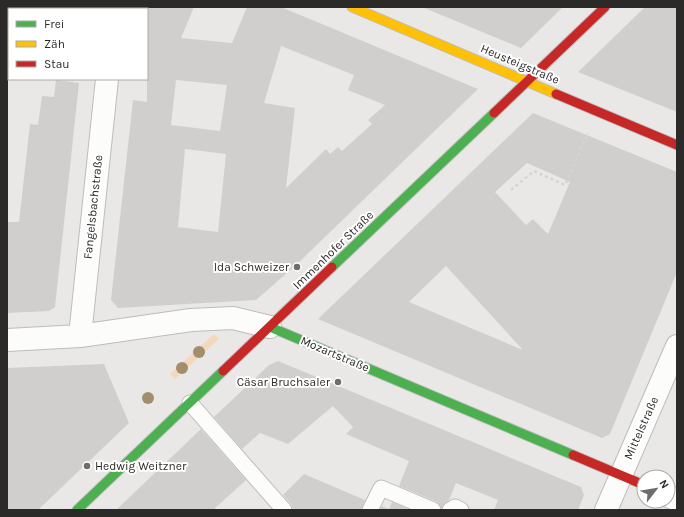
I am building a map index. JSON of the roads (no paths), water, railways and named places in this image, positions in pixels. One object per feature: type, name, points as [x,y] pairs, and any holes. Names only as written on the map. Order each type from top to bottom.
[{"type":"street","name":"Heusteigstraße","points":[[352,7],[528,80],[677,145]]},
{"type":"street","name":"Immenhofer Straße","points":[[77,510],[605,7]]},
{"type":"street","name":"Fangelsbachstraße","points":[[80,336],[107,80]]},
{"type":"street","name":"Mozartstraße","points":[[7,340],[80,336],[191,320],[233,318],[270,327],[636,482]]},
{"type":"street","name":"Mittelstraße","points":[[606,510],[677,346]]},
{"type":"lane","points":[[190,403],[284,510]]},
{"type":"lane","points":[[370,510],[382,488],[433,510]]},
{"type":"lane","points":[[450,510],[455,507],[461,510]]},
{"type":"place","name":"Ida Schweizer","points":[[297,267]]},
{"type":"place","name":"Cäsar Bruchsaler","points":[[338,382]]},
{"type":"place","name":"Hedwig Weitzner","points":[[87,466]]}]
